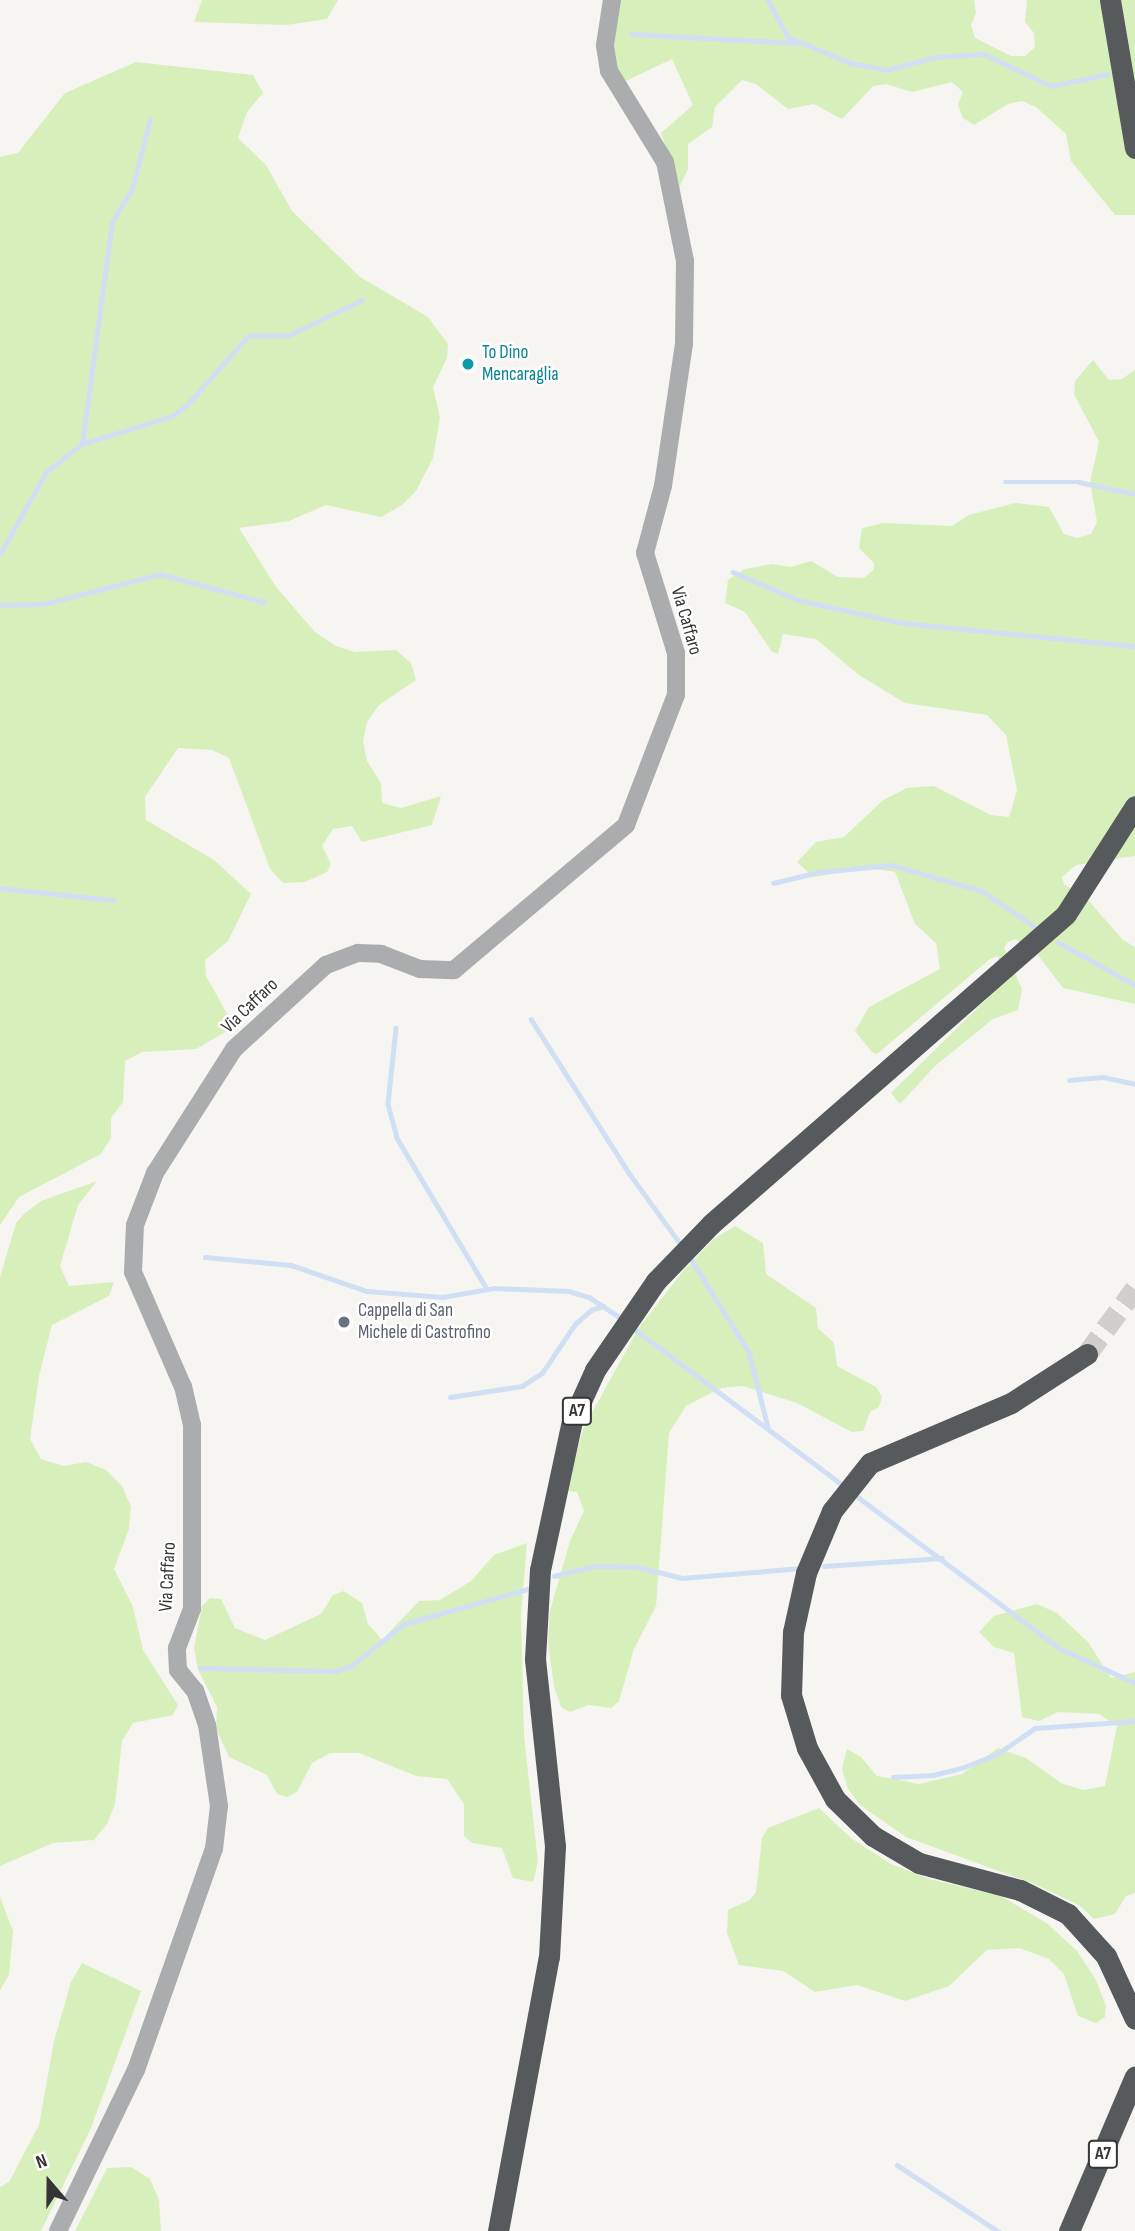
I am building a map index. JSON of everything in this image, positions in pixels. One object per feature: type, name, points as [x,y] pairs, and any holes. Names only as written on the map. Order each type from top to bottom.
[{"type":"highway","points":[[1110,0],[1135,148]]},
{"type":"highway","name":"A7","points":[[498,2231],[549,1957],[555,1846],[535,1660],[540,1570],[572,1421],[595,1370],[656,1281],[711,1224],[1066,914],[1135,806]]},
{"type":"highway","points":[[1087,1354],[1011,1403],[870,1463],[832,1511],[806,1573],[793,1632],[791,1695],[807,1748],[835,1799],[873,1836],[919,1863],[1020,1890],[1068,1914],[1106,1956],[1135,2019]]},
{"type":"highway","name":"A7","points":[[1069,2231],[1135,2076]]},
{"type":"street","name":"Via Caffaro","points":[[58,2231],[136,2070],[214,1849],[219,1806],[207,1725],[195,1691],[178,1670],[177,1648],[192,1609],[192,1426],[183,1387],[133,1272],[135,1225],[155,1173],[234,1049],[326,965],[358,953],[382,954],[420,970],[454,970],[626,825],[676,695],[676,653],[645,553],[663,486],[684,343],[685,261],[665,162],[608,71],[605,45],[612,0]]},
{"type":"green space","points":[[202,0],[338,0],[327,19],[286,25],[194,22]]},
{"type":"green space","points":[[619,0],[974,0],[976,13],[971,25],[975,38],[1011,56],[1025,56],[1035,47],[1034,33],[1025,22],[1027,0],[1135,0],[1135,215],[1115,215],[1071,161],[1066,134],[1036,107],[1022,101],[1008,104],[974,125],[963,118],[958,105],[963,92],[952,82],[912,92],[886,84],[873,86],[842,119],[814,104],[788,109],[756,84],[742,80],[715,107],[712,127],[688,144],[688,169],[679,188],[661,133],[693,105],[672,59],[626,81],[620,78],[613,60]]},
{"type":"green space","points":[[136,62],[253,75],[263,93],[247,112],[238,138],[266,165],[292,211],[360,277],[428,317],[448,344],[447,358],[433,387],[440,418],[433,458],[416,491],[402,505],[381,517],[326,505],[289,521],[239,528],[276,587],[315,632],[336,646],[355,652],[396,650],[411,663],[416,680],[379,705],[367,722],[363,741],[367,761],[381,783],[382,803],[401,808],[441,796],[432,825],[362,842],[352,826],[333,829],[322,846],[331,864],[327,872],[305,882],[283,883],[270,869],[229,758],[212,750],[178,748],[145,797],[146,820],[214,860],[251,894],[228,941],[205,960],[206,976],[229,1017],[227,1031],[196,1049],[142,1052],[125,1061],[123,1102],[111,1118],[111,1138],[101,1154],[19,1197],[0,1225],[0,157],[18,153],[65,93]]},
{"type":"green space","points":[[1093,360],[1109,380],[1122,379],[1135,370],[1135,856],[1076,865],[1062,877],[1064,884],[1088,900],[1123,940],[1135,947],[1135,1004],[1063,988],[1037,954],[1015,939],[1008,942],[1004,948],[1022,989],[1018,1010],[993,1019],[935,1066],[900,1104],[891,1093],[1008,978],[997,956],[990,959],[877,1054],[872,1052],[855,1031],[869,1007],[940,969],[936,943],[915,924],[895,872],[869,868],[813,877],[797,862],[816,842],[844,837],[883,800],[907,788],[934,786],[991,815],[1009,817],[1017,790],[1006,735],[987,715],[905,703],[859,675],[816,639],[783,634],[778,654],[772,652],[745,612],[725,603],[728,580],[745,569],[772,564],[791,567],[811,561],[838,577],[864,578],[874,569],[874,563],[859,548],[862,528],[883,523],[952,526],[969,515],[1015,503],[1049,507],[1064,534],[1077,538],[1091,534],[1097,522],[1090,482],[1099,442],[1074,394],[1075,381]]},
{"type":"green space","points":[[97,1181],[78,1205],[60,1266],[69,1286],[114,1282],[109,1296],[52,1325],[39,1376],[30,1439],[41,1459],[64,1466],[86,1462],[106,1470],[122,1486],[131,1507],[129,1529],[114,1569],[133,1607],[143,1650],[178,1705],[173,1715],[133,1723],[122,1741],[115,1804],[107,1824],[94,1840],[53,1843],[0,1866],[0,1277],[16,1223],[24,1214],[41,1201]]},
{"type":"green space","points":[[735,1226],[763,1243],[766,1274],[816,1308],[818,1328],[834,1343],[837,1366],[876,1387],[882,1397],[879,1407],[870,1412],[863,1431],[852,1432],[797,1403],[743,1386],[721,1388],[686,1406],[669,1433],[656,1606],[634,1649],[619,1701],[611,1708],[589,1705],[570,1712],[561,1707],[554,1687],[548,1642],[550,1611],[570,1541],[584,1511],[577,1492],[567,1491],[583,1429],[638,1329],[683,1271],[715,1238]]},
{"type":"green space","points":[[527,1543],[521,1614],[524,1736],[538,1862],[533,1882],[513,1878],[502,1848],[472,1843],[464,1836],[464,1804],[447,1779],[416,1776],[359,1753],[330,1753],[312,1763],[297,1792],[287,1797],[277,1794],[267,1775],[229,1757],[216,1728],[217,1707],[198,1670],[194,1648],[202,1606],[210,1598],[221,1599],[235,1628],[265,1640],[321,1614],[333,1595],[344,1591],[362,1603],[368,1624],[382,1640],[419,1601],[440,1600],[471,1581],[494,1555]]},
{"type":"green space","points":[[1037,1604],[1057,1613],[1088,1642],[1111,1678],[1135,1672],[1135,1893],[1126,1896],[1115,1914],[1094,1919],[1079,1905],[1032,1883],[906,1837],[860,1805],[848,1789],[842,1769],[847,1749],[861,1757],[877,1776],[919,1784],[962,1774],[998,1748],[1026,1758],[1061,1783],[1083,1790],[1105,1786],[1117,1726],[1099,1714],[1058,1712],[1039,1721],[1022,1717],[1014,1653],[994,1647],[979,1632],[994,1616]]},
{"type":"green space","points":[[819,1808],[851,1838],[891,1864],[929,1879],[1001,1896],[1048,1924],[1077,1951],[1096,1980],[1106,2006],[1105,2017],[1096,2023],[1078,2016],[1064,1974],[1049,1959],[1019,1948],[987,1950],[949,1986],[905,2001],[857,1985],[815,1992],[783,1971],[739,1965],[727,1933],[728,1910],[750,1900],[756,1892],[762,1838],[768,1828]]},
{"type":"green space","points":[[0,1897],[13,1931],[9,1975],[0,1990]]},
{"type":"green space","points":[[82,1963],[141,1991],[91,2128],[41,2231],[0,2231],[0,2187],[9,2182],[39,2125],[54,2041],[71,1982]]},
{"type":"green space","points":[[131,2167],[150,2179],[159,2200],[161,2231],[75,2231],[107,2168]]},
{"type":"waterway","points":[[768,0],[788,37],[851,63],[887,70],[935,57],[984,54],[1051,86],[1108,74]]},
{"type":"waterway","points":[[631,34],[798,43]]},
{"type":"waterway","points":[[82,444],[112,222],[132,189],[150,119]]},
{"type":"waterway","points":[[0,554],[46,472],[82,444],[172,416],[187,405],[248,336],[289,335],[362,300]]},
{"type":"waterway","points":[[1005,482],[1079,482],[1135,494]]},
{"type":"waterway","points":[[733,572],[798,600],[903,623],[1135,646]]},
{"type":"waterway","points":[[0,605],[44,604],[160,574],[264,602]]},
{"type":"waterway","points":[[773,883],[819,872],[891,865],[982,891],[1037,928]]},
{"type":"waterway","points":[[0,888],[113,900]]},
{"type":"waterway","points":[[1058,942],[1135,985]]},
{"type":"waterway","points":[[531,1019],[629,1173],[682,1246]]},
{"type":"waterway","points":[[396,1028],[388,1104],[397,1138],[487,1289]]},
{"type":"waterway","points":[[1069,1080],[1103,1077],[1135,1084]]},
{"type":"waterway","points":[[689,1256],[749,1352],[768,1427]]},
{"type":"waterway","points":[[205,1257],[291,1265],[367,1291],[443,1297],[494,1288],[569,1291],[589,1297],[624,1320]]},
{"type":"waterway","points":[[450,1397],[522,1386],[542,1373],[575,1324],[591,1310],[603,1306]]},
{"type":"waterway","points":[[633,1328],[844,1486]]},
{"type":"waterway","points":[[854,1494],[1059,1648],[1135,1683]]},
{"type":"waterway","points":[[824,1566],[942,1558]]},
{"type":"waterway","points":[[554,1576],[594,1566],[638,1567],[682,1578],[802,1568]]},
{"type":"waterway","points":[[200,1668],[336,1671],[351,1666],[404,1624],[528,1589]]},
{"type":"waterway","points":[[893,1777],[933,1775],[964,1767],[996,1755],[1035,1728],[1135,1721]]},
{"type":"waterway","points":[[897,2165],[998,2231]]},
{"type":"tunnel","points":[[1087,1354],[1135,1289]]},
{"type":"place","name":"To Dino Mencaraglia","points":[[468,364]]},
{"type":"place","name":"Cappella di San Michele di Castrofino","points":[[344,1322]]}]
